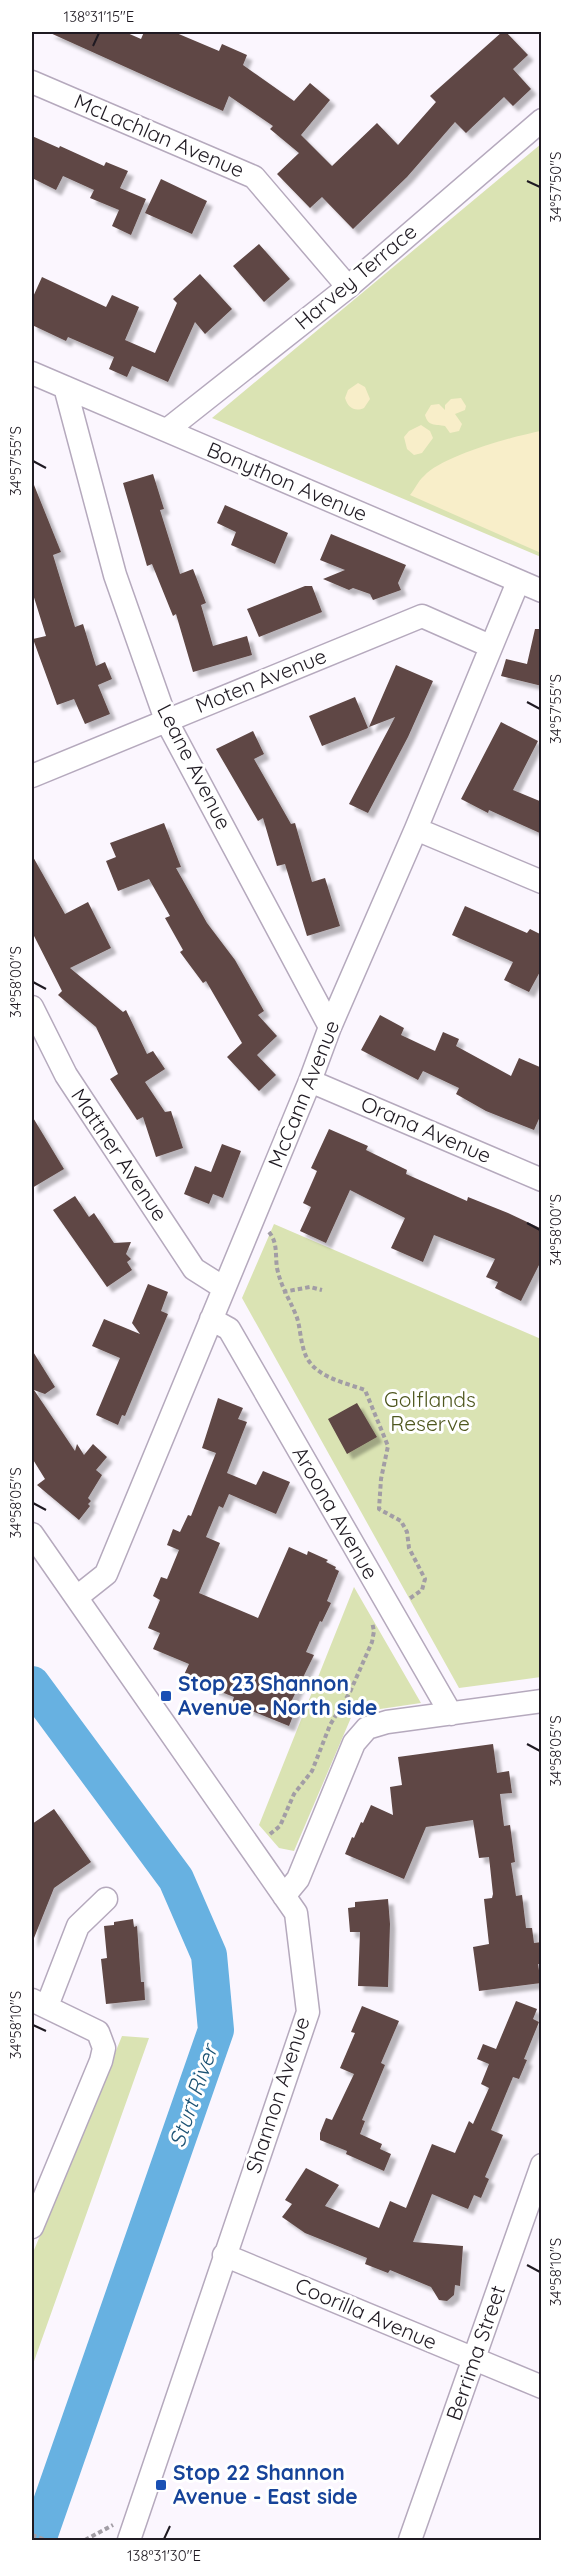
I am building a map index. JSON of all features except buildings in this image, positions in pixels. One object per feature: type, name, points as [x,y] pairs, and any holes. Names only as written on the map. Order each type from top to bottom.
[{"type":"street","name":"McLachlan Avenue","points":[[32,82],[254,177],[348,286]]},
{"type":"street","name":"Harvey Terrace","points":[[167,430],[348,286],[542,120]]},
{"type":"street","name":"Bonython Avenue","points":[[32,374],[542,591]]},
{"type":"street","name":"Leane Avenue","points":[[65,387],[115,575],[166,720],[330,1027]]},
{"type":"street","name":"McCann Avenue","points":[[77,1597],[106,1574],[310,1081],[330,1027],[416,829],[518,582]]},
{"type":"street","name":"Moten Avenue","points":[[32,776],[422,616],[490,646]]},
{"type":"street","points":[[416,829],[542,882]]},
{"type":"street","name":"Mattner Avenue","points":[[32,1007],[66,1075],[194,1269],[224,1288]]},
{"type":"street","name":"Orana Avenue","points":[[310,1081],[542,1180]]},
{"type":"street","name":"Aroona Avenue","points":[[211,1318],[229,1329],[451,1714]]},
{"type":"street","name":"Shannon Avenue","points":[[32,1534],[296,1913],[308,2012],[129,2541]]},
{"type":"street","points":[[284,1896],[298,1879],[354,1743],[367,1728],[387,1722],[542,1701]]},
{"type":"street","points":[[32,2227],[101,2061],[104,2048],[98,2032],[39,2003],[78,1926],[106,1899]]},
{"type":"street","name":"Berrima Street","points":[[410,2541],[542,2165]]},
{"type":"street","name":"Coorilla Avenue","points":[[224,2255],[542,2387]]},
{"type":"path","points":[[268,1232],[274,1239],[283,1292],[296,1316],[306,1360],[314,1370],[364,1390],[388,1446],[381,1479],[379,1509],[400,1521],[407,1532],[409,1548],[425,1579],[422,1590],[405,1602]]},
{"type":"path","points":[[283,1292],[310,1287],[322,1290]]},
{"type":"path","points":[[270,1834],[280,1826],[294,1794],[312,1771],[330,1725],[351,1692],[372,1642],[374,1631],[372,1622]]},
{"type":"path","points":[[32,2535],[46,2541]]},
{"type":"green space","points":[[541,144],[541,557],[212,418]]},
{"type":"green space","name":"Golflands Reserve","points":[[274,1224],[541,1339],[541,1677],[459,1688],[242,1298]]},
{"type":"green space","points":[[354,1587],[421,1703],[353,1713],[294,1851],[279,1848],[259,1825]]},
{"type":"green space","points":[[122,2036],[149,2038],[32,2367],[32,2255]]},
{"type":"sand","points":[[358,383],[365,387],[370,399],[364,408],[358,410],[350,407],[345,398],[348,390]]},
{"type":"sand","points":[[461,398],[466,406],[465,410],[455,414],[462,424],[459,431],[450,433],[445,426],[433,424],[426,419],[425,415],[431,405],[439,404],[445,410],[445,405],[451,399]]},
{"type":"sand","points":[[421,425],[430,431],[433,438],[422,453],[414,455],[407,449],[404,437],[409,431]]},
{"type":"sand","points":[[541,431],[541,553],[410,495],[424,476],[446,461],[497,442]]},
{"type":"waterway","name":"Sturt River","points":[[32,1684],[176,1879],[209,1955],[216,2030],[38,2540]]},
{"type":"place","name":"Stop 23 Shannon Avenue - North side","points":[[166,1696]]},
{"type":"place","name":"Stop 22 Shannon Avenue - East side","points":[[161,2485]]}]
